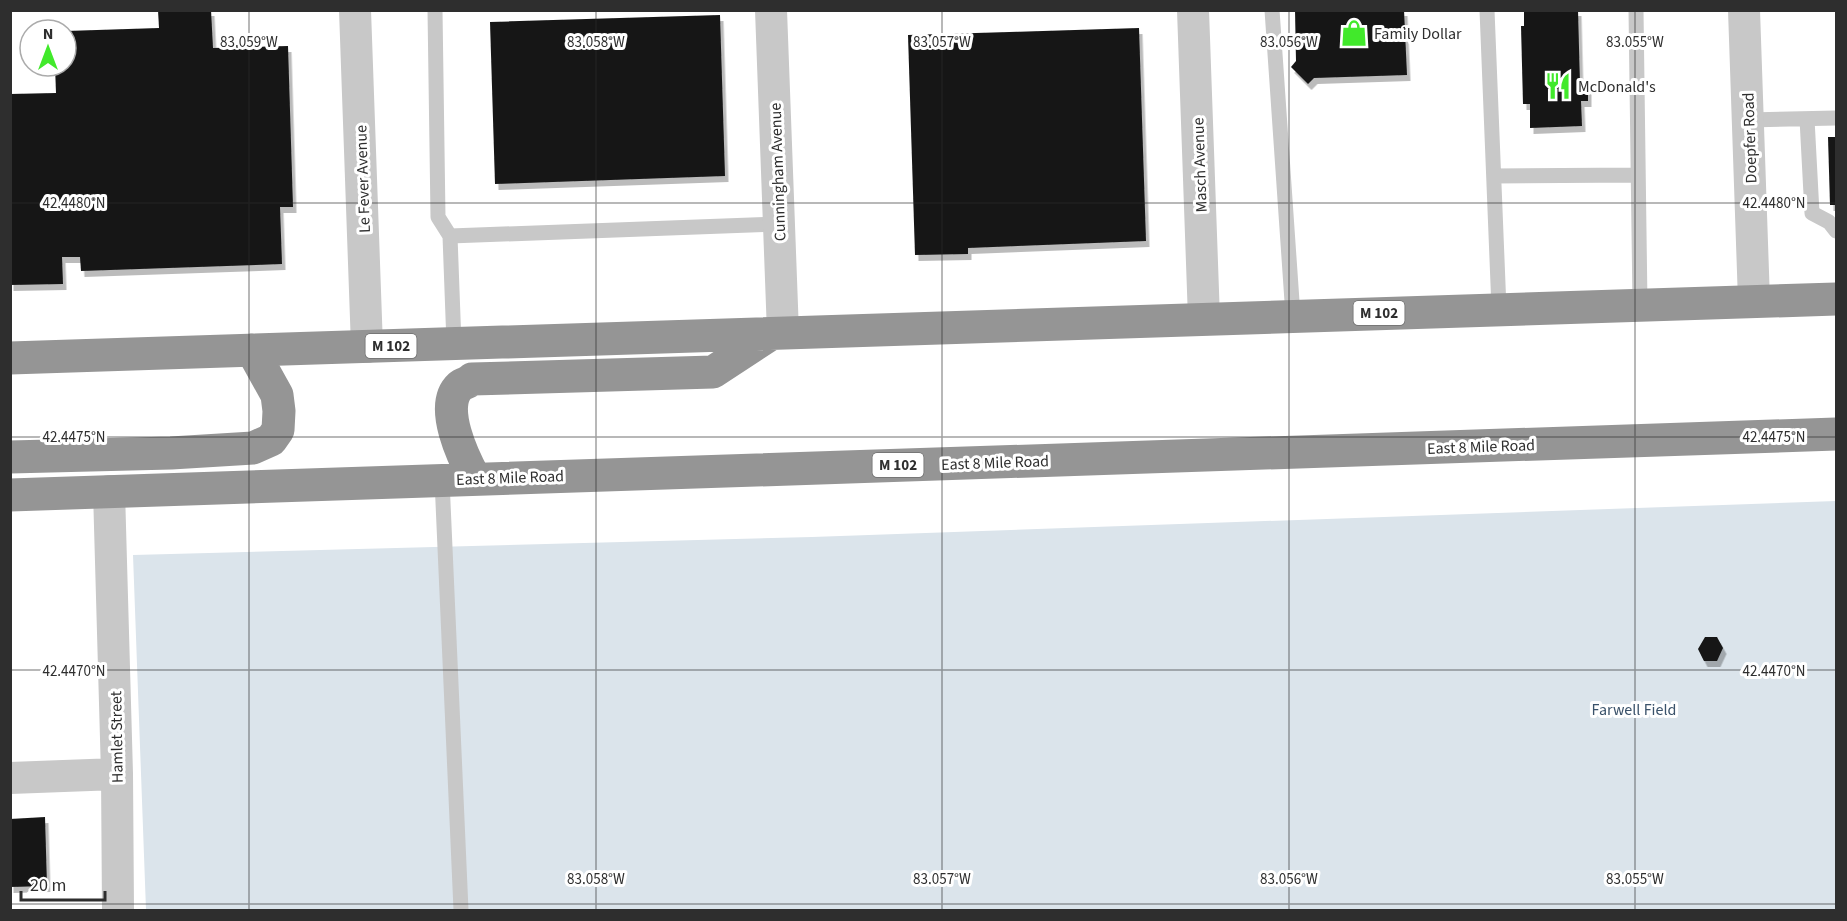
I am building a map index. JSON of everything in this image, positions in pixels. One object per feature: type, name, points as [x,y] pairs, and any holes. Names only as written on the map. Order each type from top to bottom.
[{"type":"highway","name":"M 102","points":[[10,358],[1836,299]]},
{"type":"highway","points":[[475,479],[461,454],[452,418],[453,402],[459,387],[472,380],[713,372],[777,333]]},
{"type":"highway","points":[[10,457],[171,453],[253,448],[271,440],[278,429],[279,411],[277,395],[252,350]]},
{"type":"highway","name":"East 8 Mile Road","points":[[10,495],[1836,434]]},
{"type":"street","name":"Le Fever Avenue","points":[[355,10],[367,347]]},
{"type":"street","name":"Cunningham Avenue","points":[[771,10],[779,224],[777,333]]},
{"type":"street","name":"Masch Avenue","points":[[1193,10],[1204,319]]},
{"type":"street","name":"Doepfer Road","points":[[1744,10],[1754,301]]},
{"type":"street","name":"Hamlet Street","points":[[109,491],[117,774],[118,910]]},
{"type":"street","points":[[10,777],[117,774]]},
{"type":"lane","points":[[435,10],[438,217],[450,236],[454,344]]},
{"type":"lane","points":[[1272,10],[1293,316]]},
{"type":"lane","points":[[1487,10],[1499,309]]},
{"type":"lane","points":[[1636,10],[1640,305]]},
{"type":"lane","points":[[1748,120],[1836,118]]},
{"type":"lane","points":[[1807,119],[1812,213],[1834,225]]},
{"type":"lane","points":[[1494,176],[1638,175]]},
{"type":"lane","points":[[450,236],[779,224]]},
{"type":"lane","points":[[442,480],[461,910]]},
{"type":"green space","name":"Farwell Field","points":[[1836,501],[1836,910],[146,910],[133,555],[812,537]]},
{"type":"building","points":[[158,10],[211,10],[213,48],[288,46],[293,207],[280,207],[282,264],[81,271],[80,257],[62,257],[63,284],[10,285],[10,94],[56,93],[55,78],[78,78],[78,31],[159,28]]},
{"type":"building","points":[[1295,10],[1404,10],[1407,75],[1314,78],[1308,84],[1291,67],[1296,61]]},
{"type":"building","points":[[1524,10],[1578,10],[1580,85],[1588,84],[1588,101],[1581,101],[1582,126],[1530,128],[1530,104],[1523,104],[1521,26],[1524,26]]},
{"type":"building","points":[[720,15],[725,176],[495,184],[490,22]]},
{"type":"building","points":[[1139,28],[1146,241],[968,248],[968,254],[915,255],[908,35]]},
{"type":"building","points":[[1828,137],[1836,137],[1836,205],[1830,205]]},
{"type":"building","points":[[1705,637],[1717,637],[1723,648],[1717,661],[1704,661],[1698,649]]},
{"type":"building","points":[[45,817],[47,886],[10,887],[10,819]]},
{"type":"place","name":"Family Dollar","points":[[1354,33]]},
{"type":"place","name":"McDonald's","points":[[1558,86]]}]
